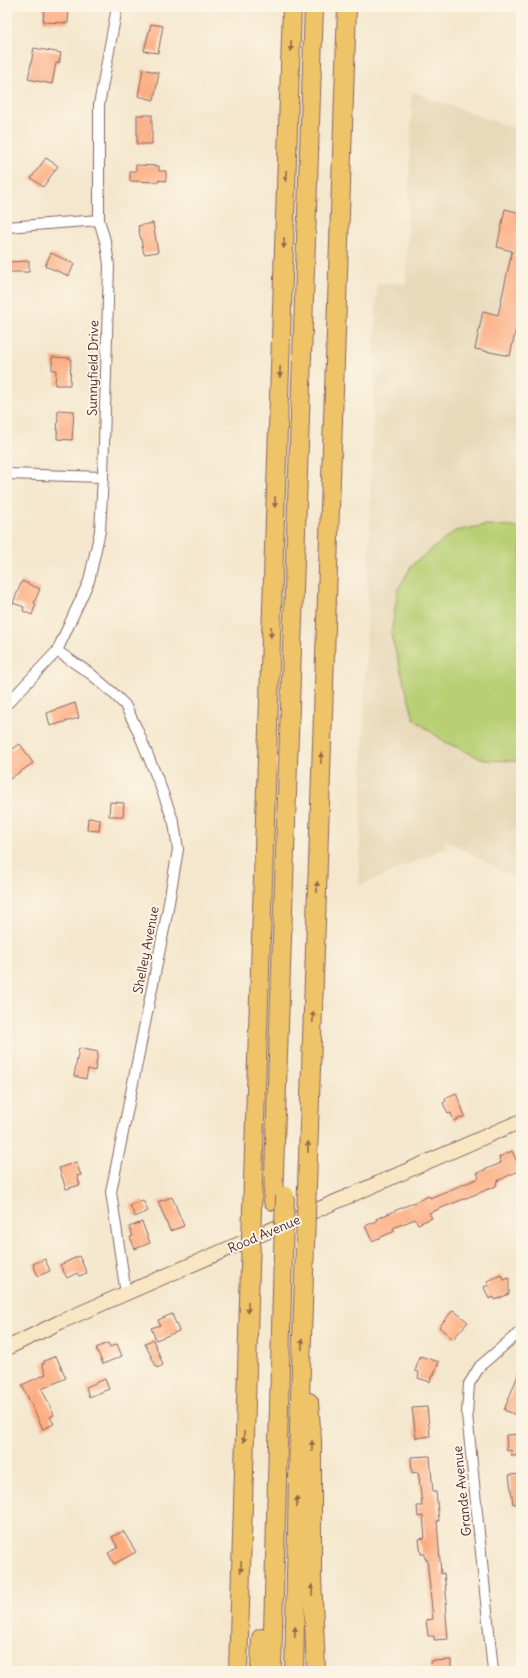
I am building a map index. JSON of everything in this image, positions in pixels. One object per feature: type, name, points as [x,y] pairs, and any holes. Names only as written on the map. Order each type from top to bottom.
[{"type":"highway","points":[[238,1671],[292,7]]},
{"type":"highway","points":[[260,1671],[279,1198],[314,7]]},
{"type":"highway","points":[[279,1198],[325,7]]},
{"type":"highway","points":[[294,1671],[301,1367],[347,7]]},
{"type":"highway","points":[[272,1671],[277,1257]]},
{"type":"highway","points":[[301,1367],[308,1395],[311,1419],[312,1568],[316,1671]]},
{"type":"street","name":"Sunnyfield Drive","points":[[7,704],[57,651],[89,581],[100,531],[109,265],[106,244],[99,220],[99,105],[116,7]]},
{"type":"street","points":[[7,227],[99,220]]},
{"type":"street","points":[[7,474],[103,477]]},
{"type":"street","name":"Shelley Avenue","points":[[57,651],[91,674],[125,705],[137,728],[160,784],[174,823],[178,849],[167,914],[111,1192],[126,1294]]},
{"type":"street","name":"Rood Avenue","points":[[7,1348],[60,1322],[521,1121]]},
{"type":"street","name":"Grande Avenue","points":[[493,1671],[467,1414],[469,1384],[480,1366],[521,1331]]},
{"type":"shaded area","points":[[412,92],[521,131],[521,881],[444,839],[448,847],[359,886],[377,283],[406,284]]},
{"type":"green space","points":[[486,525],[510,526],[521,529],[521,760],[516,761],[484,760],[445,742],[414,719],[391,635],[398,589],[413,564],[455,531]]},
{"type":"building","points":[[44,7],[69,7],[68,23],[43,22]]},
{"type":"building","points":[[151,24],[163,26],[158,53],[144,51]]},
{"type":"building","points":[[34,48],[61,53],[59,63],[56,63],[52,84],[28,79]]},
{"type":"building","points":[[143,69],[159,73],[154,100],[138,96]]},
{"type":"building","points":[[137,115],[152,115],[152,144],[137,144]]},
{"type":"building","points":[[46,158],[58,166],[43,187],[31,178]]},
{"type":"building","points":[[136,165],[159,166],[159,171],[166,171],[166,181],[130,181],[130,171],[136,171]]},
{"type":"building","points":[[505,209],[521,213],[521,320],[518,319],[510,356],[475,349],[483,311],[498,315],[512,251],[497,247]]},
{"type":"building","points":[[153,223],[158,252],[144,254],[138,226]]},
{"type":"building","points":[[51,253],[74,264],[69,276],[45,266]]},
{"type":"building","points":[[29,261],[29,272],[7,272],[7,262]]},
{"type":"building","points":[[52,357],[71,358],[70,385],[55,385],[56,370],[52,370]]},
{"type":"building","points":[[58,410],[74,411],[72,440],[57,439]]},
{"type":"building","points":[[22,581],[40,589],[34,603],[36,604],[32,615],[23,611],[24,607],[13,603]]},
{"type":"building","points":[[75,703],[79,718],[50,726],[47,713]]},
{"type":"building","points":[[20,744],[33,763],[7,781],[7,753]]},
{"type":"building","points":[[110,802],[124,803],[123,816],[109,816]]},
{"type":"building","points":[[88,818],[100,819],[99,831],[87,830]]},
{"type":"building","points":[[79,1048],[98,1052],[95,1071],[88,1069],[86,1079],[74,1076]]},
{"type":"building","points":[[456,1093],[465,1116],[454,1121],[451,1113],[448,1114],[443,1103],[446,1101],[445,1098]]},
{"type":"building","points":[[512,1151],[521,1170],[497,1181],[496,1186],[429,1213],[432,1218],[418,1224],[415,1219],[393,1228],[395,1231],[372,1241],[365,1226],[377,1221],[376,1219],[429,1196],[430,1198],[479,1178],[477,1173],[501,1163],[499,1157]]},
{"type":"building","points":[[76,1162],[81,1175],[77,1176],[80,1185],[66,1189],[59,1168]]},
{"type":"building","points":[[172,1197],[184,1226],[170,1231],[158,1202]]},
{"type":"building","points":[[143,1200],[148,1211],[135,1217],[130,1205]]},
{"type":"building","points":[[142,1222],[150,1243],[135,1249],[130,1237],[133,1236],[129,1227]]},
{"type":"building","points":[[79,1256],[87,1273],[79,1276],[77,1273],[67,1278],[60,1265]]},
{"type":"building","points":[[45,1259],[50,1271],[38,1276],[33,1264]]},
{"type":"building","points":[[501,1275],[504,1280],[509,1278],[509,1294],[495,1300],[494,1297],[489,1299],[484,1287],[489,1285],[487,1281]]},
{"type":"building","points":[[453,1310],[468,1322],[453,1339],[439,1327]]},
{"type":"building","points":[[172,1314],[179,1331],[156,1340],[151,1328],[160,1325],[158,1320]]},
{"type":"building","points":[[153,1339],[163,1365],[157,1368],[145,1344]]},
{"type":"building","points":[[108,1343],[110,1347],[117,1344],[122,1356],[103,1364],[96,1348]]},
{"type":"building","points":[[56,1356],[66,1378],[42,1389],[54,1415],[50,1417],[54,1424],[43,1429],[22,1385],[46,1374],[42,1364],[45,1363],[44,1361]]},
{"type":"building","points":[[420,1356],[439,1362],[430,1382],[418,1378],[419,1372],[415,1371]]},
{"type":"building","points":[[520,1370],[521,1410],[519,1416],[504,1410]]},
{"type":"building","points":[[105,1379],[109,1389],[89,1397],[86,1387]]},
{"type":"building","points":[[427,1407],[430,1436],[416,1438],[412,1408]]},
{"type":"building","points":[[521,1434],[521,1455],[512,1456],[511,1450],[507,1451],[506,1435]]},
{"type":"building","points":[[430,1456],[433,1492],[436,1492],[439,1521],[437,1521],[441,1574],[444,1573],[448,1639],[434,1640],[434,1636],[428,1636],[426,1620],[433,1619],[427,1559],[425,1559],[425,1554],[421,1554],[419,1539],[425,1538],[423,1516],[418,1517],[417,1506],[422,1506],[419,1477],[418,1472],[412,1473],[411,1457]]},
{"type":"building","points":[[521,1474],[521,1503],[513,1504],[509,1475]]},
{"type":"building","points":[[123,1531],[136,1552],[114,1564],[108,1553],[118,1548],[112,1537]]},
{"type":"building","points":[[451,1660],[451,1671],[431,1671],[430,1661]]}]
